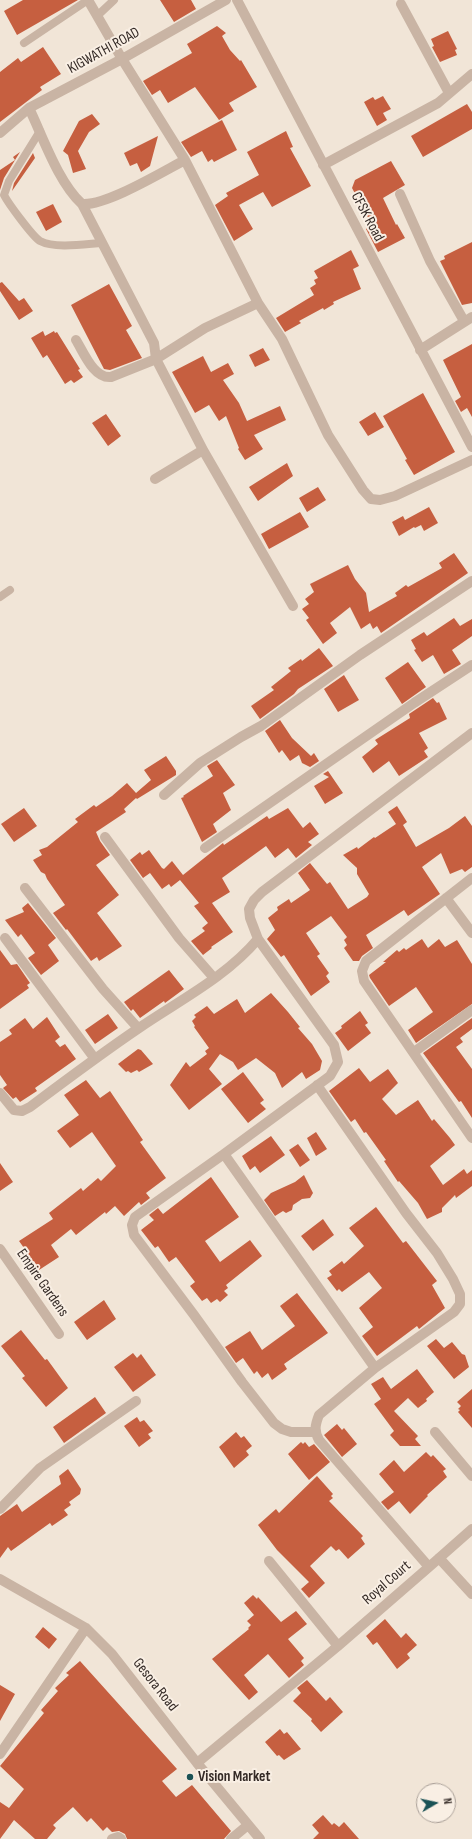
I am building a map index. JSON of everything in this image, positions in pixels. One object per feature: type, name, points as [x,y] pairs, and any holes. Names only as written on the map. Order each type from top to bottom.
[{"type":"street","points":[[88,0],[122,59],[185,160],[258,303],[282,339],[328,435],[363,490],[371,499],[380,500],[395,496],[472,460]]},
{"type":"street","name":"KIGWATHI ROAD","points":[[0,133],[29,108],[122,59],[226,0]]},
{"type":"street","name":"CFSK Road","points":[[237,0],[472,447]]},
{"type":"street","points":[[401,4],[449,93]]},
{"type":"street","points":[[323,165],[438,103],[472,74]]},
{"type":"street","points":[[29,108],[61,176],[75,197],[82,204],[154,343],[156,359],[203,450],[293,606]]},
{"type":"street","points":[[82,204],[94,203],[112,196],[185,160]]},
{"type":"street","points":[[400,194],[430,261],[468,319],[420,350]]},
{"type":"street","points":[[76,340],[98,374],[105,378],[115,376],[156,359],[205,328],[258,303]]},
{"type":"street","points":[[155,479],[203,450]]},
{"type":"street","points":[[164,795],[200,763],[261,726],[360,655],[472,581]]},
{"type":"street","points":[[205,848],[472,665]]},
{"type":"street","points":[[317,1085],[406,1213],[437,1253],[460,1294],[460,1304],[454,1312],[375,1368],[319,1415],[315,1423],[315,1432],[291,1432],[282,1429],[274,1423],[242,1382],[134,1235],[132,1225],[135,1217],[224,1154],[317,1085],[330,1076],[338,1062],[334,1045],[258,939],[250,918],[249,909],[254,900],[262,892],[472,733]]},
{"type":"street","points":[[106,837],[170,927],[214,978]]},
{"type":"street","points":[[472,878],[366,961],[362,971],[364,981],[472,1138]]},
{"type":"street","points":[[25,888],[103,989],[138,1028]]},
{"type":"street","points":[[446,898],[472,933]]},
{"type":"street","points":[[5,938],[95,1059]]},
{"type":"street","points":[[0,1093],[14,1110],[22,1111],[30,1107],[138,1028],[214,978],[246,954],[258,939]]},
{"type":"street","points":[[414,1052],[472,1010]]},
{"type":"street","points":[[224,1154],[375,1368]]},
{"type":"street","name":"Empire Gardens","points":[[0,1249],[58,1334]]},
{"type":"street","points":[[0,1509],[40,1468],[136,1401]]},
{"type":"street","name":"Royal Court","points":[[197,1763],[338,1646],[429,1567],[357,1486],[319,1440],[315,1432]]},
{"type":"street","points":[[435,1432],[472,1476]]},
{"type":"street","points":[[429,1567],[472,1529]]},
{"type":"street","points":[[439,1558],[472,1594]]},
{"type":"street","points":[[269,1561],[338,1646]]},
{"type":"street","name":"Gesora Road","points":[[0,1579],[86,1628],[112,1654],[197,1763],[260,1839]]},
{"type":"street","points":[[0,1754],[86,1628]]},
{"type":"street","points":[[231,1839],[248,1825]]},
{"type":"street","points":[[112,1839],[118,1837],[121,1839]]},
{"type":"lane","points":[[24,43],[88,0]]},
{"type":"lane","points":[[97,16],[114,0]]},
{"type":"lane","points":[[40,131],[9,181],[4,194],[10,205],[40,241],[59,245],[102,243]]},
{"type":"lane","points":[[0,597],[10,590]]},
{"type":"building","points":[[23,0],[78,0],[17,35],[4,11]]},
{"type":"building","points":[[160,0],[191,0],[196,9],[174,22]]},
{"type":"building","points":[[217,26],[226,33],[222,36],[230,50],[240,61],[241,60],[257,87],[229,103],[234,111],[219,120],[195,87],[168,103],[160,90],[152,95],[143,81],[192,53],[187,44]]},
{"type":"building","points":[[448,31],[457,49],[455,50],[457,55],[440,62],[432,47],[434,46],[431,39]]},
{"type":"building","points":[[43,47],[61,74],[40,87],[42,90],[0,122],[0,72],[18,58],[21,62]]},
{"type":"building","points":[[383,96],[391,109],[383,113],[387,120],[377,126],[364,102],[373,97],[375,100]]},
{"type":"building","points":[[467,104],[472,112],[472,129],[423,157],[411,136]]},
{"type":"building","points":[[92,114],[100,124],[89,132],[78,151],[86,169],[73,173],[68,155],[63,151],[79,121]]},
{"type":"building","points":[[222,120],[237,150],[214,162],[212,159],[208,162],[202,151],[191,157],[181,142]]},
{"type":"building","points":[[286,131],[293,147],[290,148],[311,186],[272,207],[263,192],[239,205],[253,229],[234,241],[215,205],[228,196],[226,193],[259,175],[247,152]]},
{"type":"building","points":[[158,136],[150,166],[141,172],[137,163],[130,166],[124,153]]},
{"type":"building","points":[[20,152],[4,178],[0,190],[0,170],[15,160],[13,157]]},
{"type":"building","points":[[33,153],[35,158],[12,191],[14,183]]},
{"type":"building","points":[[391,161],[405,185],[383,198],[396,225],[397,224],[405,238],[378,252],[366,229],[372,225],[352,188],[355,180]]},
{"type":"building","points":[[53,204],[62,222],[46,231],[36,212]]},
{"type":"building","points":[[472,242],[472,303],[462,305],[440,261],[445,259],[444,256]]},
{"type":"building","points":[[351,250],[359,266],[353,269],[361,289],[333,302],[334,304],[324,310],[323,308],[299,321],[301,323],[285,332],[276,318],[314,295],[310,288],[316,284],[314,280],[318,278],[314,271]]},
{"type":"building","points":[[2,282],[19,301],[24,298],[33,311],[19,320],[0,291],[0,283]]},
{"type":"building","points":[[109,284],[132,326],[126,330],[142,358],[110,370],[104,369],[71,305]]},
{"type":"building","points":[[43,331],[45,336],[54,331],[55,333],[57,332],[80,369],[78,370],[83,377],[74,383],[71,380],[65,384],[47,355],[43,358],[31,338]]},
{"type":"building","points":[[472,344],[472,417],[467,408],[461,412],[455,401],[461,397],[443,360]]},
{"type":"building","points":[[263,348],[270,360],[255,367],[249,355]]},
{"type":"building","points":[[203,356],[211,372],[228,363],[234,374],[223,380],[239,403],[247,421],[280,406],[286,420],[254,435],[263,449],[245,460],[238,449],[239,448],[226,416],[219,421],[209,405],[195,413],[172,372]]},
{"type":"building","points":[[423,393],[455,452],[414,475],[405,460],[407,459],[383,416]]},
{"type":"building","points":[[375,412],[384,427],[368,436],[359,422]]},
{"type":"building","points":[[106,414],[121,436],[108,446],[92,423]]},
{"type":"building","points":[[287,463],[293,476],[258,501],[249,487]]},
{"type":"building","points":[[318,487],[326,500],[307,512],[299,498]]},
{"type":"building","points":[[429,507],[438,523],[424,531],[421,525],[415,528],[414,527],[399,536],[392,522],[403,516],[405,520]]},
{"type":"building","points":[[300,512],[309,527],[269,549],[261,534]]},
{"type":"building","points":[[454,553],[468,573],[381,633],[377,626],[373,629],[370,623],[361,629],[350,607],[330,623],[337,633],[323,644],[306,620],[309,618],[302,609],[309,604],[305,599],[314,592],[310,584],[348,565],[355,579],[366,593],[369,612],[397,596],[395,593],[406,585],[408,587],[442,568],[439,563]]},
{"type":"building","points":[[454,618],[460,626],[472,619],[472,636],[452,650],[461,664],[444,674],[433,655],[422,662],[414,650],[416,649],[411,640],[424,632],[427,636]]},
{"type":"building","points":[[319,648],[333,666],[298,689],[294,694],[260,719],[251,706],[274,690],[271,687],[291,671],[288,668],[301,659],[302,661]]},
{"type":"building","points":[[408,662],[426,687],[402,704],[385,678]]},
{"type":"building","points":[[344,675],[359,700],[338,712],[324,689]]},
{"type":"building","points":[[433,698],[437,703],[439,702],[447,719],[419,733],[428,748],[424,751],[428,757],[399,776],[389,761],[373,773],[362,757],[378,744],[375,740],[410,718],[409,714]]},
{"type":"building","points":[[280,720],[292,738],[311,756],[314,753],[319,761],[310,767],[302,763],[299,755],[290,761],[282,750],[279,753],[265,731]]},
{"type":"building","points":[[166,756],[176,771],[176,775],[137,799],[136,798],[124,809],[126,812],[96,832],[100,841],[110,855],[96,865],[119,895],[97,913],[122,946],[99,961],[97,957],[91,961],[53,913],[65,905],[45,874],[41,872],[33,860],[42,855],[39,850],[47,847],[78,822],[75,819],[94,805],[96,807],[112,796],[127,783],[136,793],[151,780],[144,770]]},
{"type":"building","points":[[217,760],[235,785],[223,793],[231,810],[213,824],[217,832],[202,842],[181,798],[213,776],[207,766]]},
{"type":"building","points":[[328,771],[343,793],[325,804],[314,786],[329,777],[323,774]]},
{"type":"building","points":[[397,806],[407,822],[403,825],[416,847],[449,828],[465,816],[472,826],[472,867],[465,872],[462,869],[450,874],[441,853],[422,867],[440,894],[408,916],[404,910],[366,935],[373,948],[362,956],[359,961],[353,961],[344,948],[347,945],[344,940],[347,937],[331,916],[306,933],[320,954],[317,956],[329,973],[326,976],[330,982],[311,996],[284,955],[281,957],[267,939],[275,930],[268,918],[278,910],[277,907],[289,899],[291,903],[310,890],[298,873],[310,863],[327,884],[330,882],[348,909],[367,897],[369,894],[357,874],[357,868],[343,855],[357,847],[358,849],[374,837],[375,838],[396,824],[388,812]]},
{"type":"building","points":[[24,808],[37,826],[14,842],[1,824]]},
{"type":"building","points":[[288,808],[303,828],[310,822],[319,834],[308,842],[312,845],[296,858],[288,848],[275,858],[266,846],[222,878],[230,892],[212,903],[233,932],[211,947],[212,948],[203,955],[191,941],[205,931],[202,928],[208,923],[194,906],[199,903],[180,880],[171,887],[169,884],[162,889],[150,873],[143,878],[130,860],[140,852],[142,855],[149,850],[162,868],[164,869],[172,861],[183,875],[223,843],[224,845],[267,816],[269,819]]},
{"type":"building","points":[[28,903],[56,938],[48,945],[59,961],[41,975],[28,958],[35,953],[21,934],[18,937],[5,920],[24,912],[22,908]]},
{"type":"building","points":[[422,939],[428,948],[439,939],[445,947],[457,940],[472,964],[472,1004],[416,1043],[408,1030],[433,1012],[416,987],[389,1006],[369,975],[386,962],[383,962],[397,950],[399,952],[404,948],[406,950]]},
{"type":"building","points":[[0,950],[11,965],[17,964],[30,983],[27,985],[29,988],[0,1009]]},
{"type":"building","points":[[169,970],[184,989],[165,1003],[164,1001],[140,1018],[133,1009],[131,1011],[124,1002]]},
{"type":"building","points":[[271,993],[288,1012],[300,1027],[298,1028],[312,1044],[322,1061],[320,1070],[306,1079],[302,1072],[282,1088],[275,1073],[256,1058],[238,1070],[233,1062],[220,1054],[209,1069],[222,1084],[189,1110],[170,1085],[186,1062],[190,1067],[207,1054],[205,1051],[209,1048],[194,1027],[195,1026],[192,1021],[196,1017],[194,1015],[207,1006],[214,1014],[237,999],[245,1013]]},
{"type":"building","points":[[360,1011],[368,1023],[365,1025],[371,1033],[348,1051],[335,1033],[342,1028],[341,1026]]},
{"type":"building","points":[[108,1014],[118,1028],[95,1044],[85,1030]]},
{"type":"building","points":[[47,1017],[60,1037],[55,1041],[60,1047],[65,1044],[76,1059],[35,1088],[37,1091],[20,1102],[16,1097],[13,1099],[3,1088],[7,1085],[0,1075],[0,1042],[12,1034],[9,1030],[25,1018],[33,1029]]},
{"type":"building","points":[[472,1018],[472,1029],[460,1038],[463,1042],[456,1047],[472,1069],[472,1118],[461,1101],[459,1102],[423,1053]]},
{"type":"building","points":[[138,1049],[141,1050],[153,1064],[139,1072],[137,1070],[131,1073],[128,1071],[126,1072],[118,1064]]},
{"type":"building","points":[[359,1068],[370,1082],[388,1069],[398,1083],[382,1099],[396,1115],[418,1100],[432,1121],[434,1119],[450,1138],[455,1145],[430,1166],[443,1185],[464,1169],[467,1174],[472,1170],[472,1186],[456,1198],[455,1195],[442,1208],[442,1212],[427,1219],[418,1203],[399,1181],[398,1182],[384,1161],[386,1160],[366,1132],[364,1133],[355,1119],[351,1122],[329,1091]]},
{"type":"building","points":[[243,1072],[264,1100],[260,1103],[266,1109],[248,1123],[221,1089]]},
{"type":"building","points":[[86,1080],[100,1098],[110,1091],[143,1140],[140,1142],[166,1178],[146,1193],[150,1198],[141,1205],[139,1202],[124,1216],[115,1206],[76,1235],[71,1229],[51,1245],[59,1257],[39,1270],[34,1261],[28,1265],[19,1252],[24,1248],[19,1241],[53,1219],[49,1213],[81,1188],[83,1191],[98,1178],[101,1181],[116,1166],[92,1132],[70,1148],[57,1131],[79,1115],[64,1095]]},
{"type":"building","points":[[316,1132],[327,1149],[316,1156],[307,1138]]},
{"type":"building","points":[[271,1136],[285,1155],[260,1173],[255,1166],[250,1170],[242,1156]]},
{"type":"building","points":[[298,1144],[310,1160],[300,1167],[289,1150]]},
{"type":"building","points":[[0,1163],[13,1182],[0,1191]]},
{"type":"building","points":[[304,1175],[313,1193],[310,1198],[302,1199],[293,1205],[292,1210],[286,1213],[283,1211],[275,1216],[264,1200],[271,1193],[295,1182]]},
{"type":"building","points":[[211,1177],[239,1217],[205,1241],[220,1262],[250,1240],[262,1256],[226,1285],[228,1288],[224,1291],[228,1295],[220,1302],[217,1299],[211,1303],[207,1298],[202,1301],[190,1286],[195,1282],[176,1257],[169,1262],[158,1246],[155,1248],[141,1230],[154,1220],[149,1215],[158,1208],[163,1214]]},
{"type":"building","points":[[376,1207],[403,1243],[406,1241],[437,1281],[432,1285],[445,1308],[419,1329],[417,1326],[377,1356],[362,1336],[373,1327],[359,1308],[382,1288],[369,1272],[342,1292],[339,1289],[337,1291],[327,1278],[332,1275],[329,1271],[342,1261],[344,1264],[364,1246],[349,1228]]},
{"type":"building","points":[[323,1219],[334,1235],[313,1251],[301,1236]]},
{"type":"building","points":[[297,1293],[328,1333],[284,1364],[287,1369],[272,1380],[268,1373],[262,1378],[257,1371],[254,1374],[243,1358],[236,1363],[225,1347],[250,1331],[262,1350],[295,1326],[280,1306]]},
{"type":"building","points":[[104,1300],[116,1319],[87,1340],[74,1322]]},
{"type":"building","points":[[21,1330],[45,1360],[47,1359],[68,1388],[46,1407],[22,1378],[25,1376],[1,1346]]},
{"type":"building","points":[[436,1339],[444,1348],[452,1342],[462,1354],[465,1355],[469,1367],[454,1379],[427,1346]]},
{"type":"building","points":[[133,1353],[137,1358],[141,1354],[156,1375],[133,1392],[114,1367]]},
{"type":"building","points":[[417,1369],[434,1392],[426,1399],[427,1401],[418,1408],[408,1398],[394,1411],[418,1436],[415,1439],[421,1446],[400,1446],[390,1435],[394,1431],[374,1404],[381,1399],[371,1384],[383,1377],[391,1389]]},
{"type":"building","points":[[472,1389],[472,1428],[458,1412],[460,1410],[458,1409],[461,1406],[457,1402]]},
{"type":"building","points":[[95,1397],[106,1413],[64,1443],[53,1427]]},
{"type":"building","points":[[137,1417],[140,1422],[144,1420],[153,1431],[148,1434],[151,1438],[139,1447],[124,1426]]},
{"type":"building","points":[[337,1424],[342,1430],[344,1428],[357,1444],[342,1457],[324,1435]]},
{"type":"building","points":[[236,1432],[241,1438],[244,1436],[252,1446],[246,1451],[249,1455],[234,1468],[219,1447]]},
{"type":"building","points":[[301,1442],[303,1444],[305,1442],[309,1447],[314,1444],[330,1462],[309,1480],[288,1454]]},
{"type":"building","points":[[426,1452],[431,1457],[433,1455],[446,1469],[443,1471],[447,1477],[427,1495],[428,1496],[410,1514],[399,1501],[388,1510],[381,1502],[394,1492],[379,1474],[394,1460],[404,1472]]},
{"type":"building","points":[[68,1469],[81,1489],[80,1494],[69,1502],[71,1505],[64,1510],[68,1515],[52,1526],[50,1523],[11,1551],[8,1547],[0,1558],[0,1516],[17,1504],[22,1512],[61,1484],[59,1476]]},
{"type":"building","points":[[317,1476],[333,1494],[331,1496],[333,1498],[329,1501],[363,1536],[361,1538],[365,1544],[348,1559],[339,1549],[336,1551],[331,1546],[310,1566],[325,1583],[309,1598],[301,1589],[309,1582],[277,1550],[258,1525],[276,1509],[279,1513]]},
{"type":"building","points":[[253,1595],[257,1599],[258,1597],[281,1622],[296,1611],[307,1624],[288,1639],[304,1658],[301,1661],[304,1665],[289,1678],[268,1654],[244,1675],[258,1692],[249,1700],[212,1659],[249,1629],[248,1628],[251,1625],[247,1621],[254,1615],[244,1603]]},
{"type":"building","points":[[385,1619],[401,1638],[406,1633],[417,1645],[407,1654],[410,1658],[397,1669],[377,1642],[373,1645],[366,1636]]},
{"type":"building","points":[[43,1627],[57,1639],[49,1649],[35,1637]]},
{"type":"building","points":[[80,1661],[177,1769],[162,1781],[176,1797],[192,1785],[231,1831],[224,1839],[127,1839],[125,1834],[119,1831],[112,1832],[107,1827],[103,1831],[91,1818],[87,1822],[73,1807],[53,1825],[56,1828],[47,1839],[35,1839],[14,1820],[0,1839],[0,1802],[9,1808],[24,1789],[0,1766],[44,1713],[41,1710],[58,1691],[55,1688],[69,1675],[66,1673]]},
{"type":"building","points":[[307,1680],[326,1701],[330,1697],[343,1712],[321,1732],[311,1721],[312,1719],[293,1701],[301,1693],[297,1688]]},
{"type":"building","points":[[0,1685],[15,1694],[0,1721]]},
{"type":"building","points":[[280,1729],[284,1734],[287,1732],[301,1749],[284,1760],[279,1755],[277,1756],[265,1742]]},
{"type":"building","points":[[323,1815],[332,1825],[334,1823],[339,1827],[344,1822],[359,1839],[313,1839],[319,1833],[312,1825]]},
{"type":"place","name":"Vision Market","points":[[190,1777]]}]
